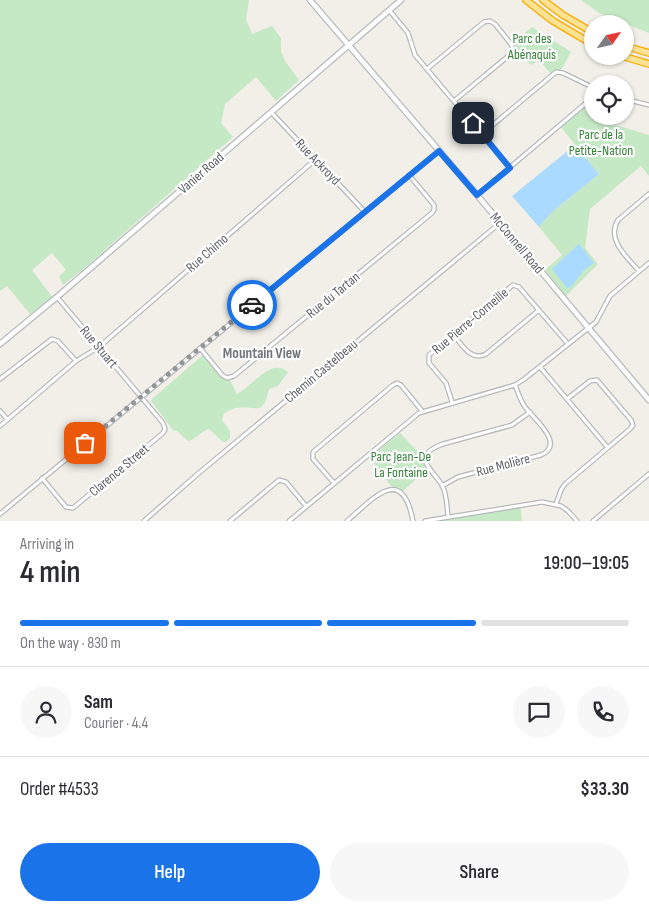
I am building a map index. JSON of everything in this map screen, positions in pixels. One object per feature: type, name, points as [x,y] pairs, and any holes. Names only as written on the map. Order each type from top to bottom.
[{"type":"highway","points":[[526,0],[553,21],[584,39]]},
{"type":"highway","points":[[543,0],[584,27]]},
{"type":"highway","points":[[634,49],[649,53]]},
{"type":"highway","points":[[634,60],[649,64]]},
{"type":"main road","name":"McConnell Road","points":[[310,0],[649,400]]},
{"type":"main road","name":"Vanier Road","points":[[0,344],[57,297],[400,0]]},
{"type":"street","points":[[389,10],[406,30],[413,52],[510,168]]},
{"type":"street","points":[[427,69],[484,22],[490,21],[494,24],[511,44],[512,53],[454,101]]},
{"type":"street","points":[[482,134],[556,72],[563,73],[584,83]]},
{"type":"street","points":[[634,101],[649,105]]},
{"type":"street","points":[[477,195],[584,105]]},
{"type":"street","name":"Rue Ackroyd","points":[[270,112],[365,212]]},
{"type":"street","points":[[0,514],[439,151]]},
{"type":"street","name":"Rue Chimo","points":[[0,426],[76,361],[99,346],[315,160]]},
{"type":"street","name":"Rue du Tartan","points":[[200,348],[222,376],[227,378],[234,376],[432,213],[434,206],[409,175]]},
{"type":"street","points":[[639,271],[616,243],[614,236],[615,225],[618,220],[649,194]]},
{"type":"street","name":"Chemin Castelbeau","points":[[144,521],[200,472],[500,223]]},
{"type":"street","points":[[289,521],[422,411],[515,385],[540,367],[599,318],[610,296],[649,263]]},
{"type":"street","name":"Rue Pierre-Corneille","points":[[452,402],[446,383],[430,363],[428,357],[430,353],[512,285],[519,287],[568,344]]},
{"type":"street","name":"Rue Stuart","points":[[57,297],[141,397]]},
{"type":"street","points":[[453,334],[470,354],[480,356],[486,354],[538,310]]},
{"type":"street","points":[[0,379],[52,339],[58,341],[76,361]]},
{"type":"street","points":[[540,367],[608,448]]},
{"type":"street","points":[[556,504],[562,487],[630,429],[632,425],[631,420],[599,382],[594,379],[567,400]]},
{"type":"street","points":[[334,483],[313,458],[313,452],[392,385],[397,383],[401,385],[422,411]]},
{"type":"street","name":"Rue Molière","points":[[442,486],[458,477],[546,453],[550,446],[549,437],[521,400],[515,385]]},
{"type":"street","name":"Clarence Street","points":[[42,478],[66,507],[76,507],[165,430],[164,425],[141,397]]},
{"type":"street","points":[[0,410],[7,419]]},
{"type":"street","points":[[448,517],[442,486],[426,465],[426,457],[433,449],[443,444],[512,425],[530,412]]},
{"type":"street","points":[[593,521],[649,474]]},
{"type":"street","points":[[230,521],[279,480],[286,482],[306,506]]},
{"type":"street","points":[[347,521],[383,491],[392,488],[407,500],[413,521]]},
{"type":"street","points":[[425,521],[537,502],[556,504],[565,508],[577,521]]},
{"type":"green space","points":[[0,0],[249,0],[246,19],[252,34],[272,26],[281,38],[281,51],[285,61],[299,80],[276,101],[256,77],[225,104],[221,123],[233,137],[63,285],[59,276],[66,270],[52,253],[32,270],[52,297],[30,314],[7,286],[0,291]]},
{"type":"green space","points":[[581,0],[649,0],[649,33],[634,27],[634,15],[604,15]]},
{"type":"green space","name":"Parc des Abénaquis","points":[[532,27],[571,52],[560,72],[552,75],[539,60],[532,65],[513,51],[511,44]]},
{"type":"green space","name":"Parc de la Petite-Nation","points":[[584,105],[584,125],[616,125],[649,135],[649,176],[641,166],[590,209],[585,248],[598,264],[566,296],[545,270],[562,255],[539,227],[552,212],[599,174],[560,126]]},
{"type":"green space","points":[[203,355],[218,374],[230,380],[237,394],[269,370],[282,368],[288,372],[278,386],[269,389],[264,404],[261,407],[235,408],[224,413],[222,420],[230,431],[230,438],[226,442],[223,442],[209,429],[188,441],[177,431],[173,430],[151,401]]},
{"type":"green space","name":"Parc Jean-De La Fontaine","points":[[400,433],[424,458],[426,470],[403,491],[391,486],[370,458]]},
{"type":"green space","points":[[520,505],[522,521],[425,521]]},
{"type":"water","points":[[575,145],[599,174],[552,212],[539,227],[512,196]]},
{"type":"water","points":[[579,244],[594,263],[583,271],[571,287],[567,288],[552,269]]},
{"type":"way so far","points":[[85,443],[252,305]]},
{"type":"district","name":"Mountain View","points":[[262,353]]},
{"type":"route","points":[[252,305],[439,151],[477,195],[510,168],[473,123]]}]
